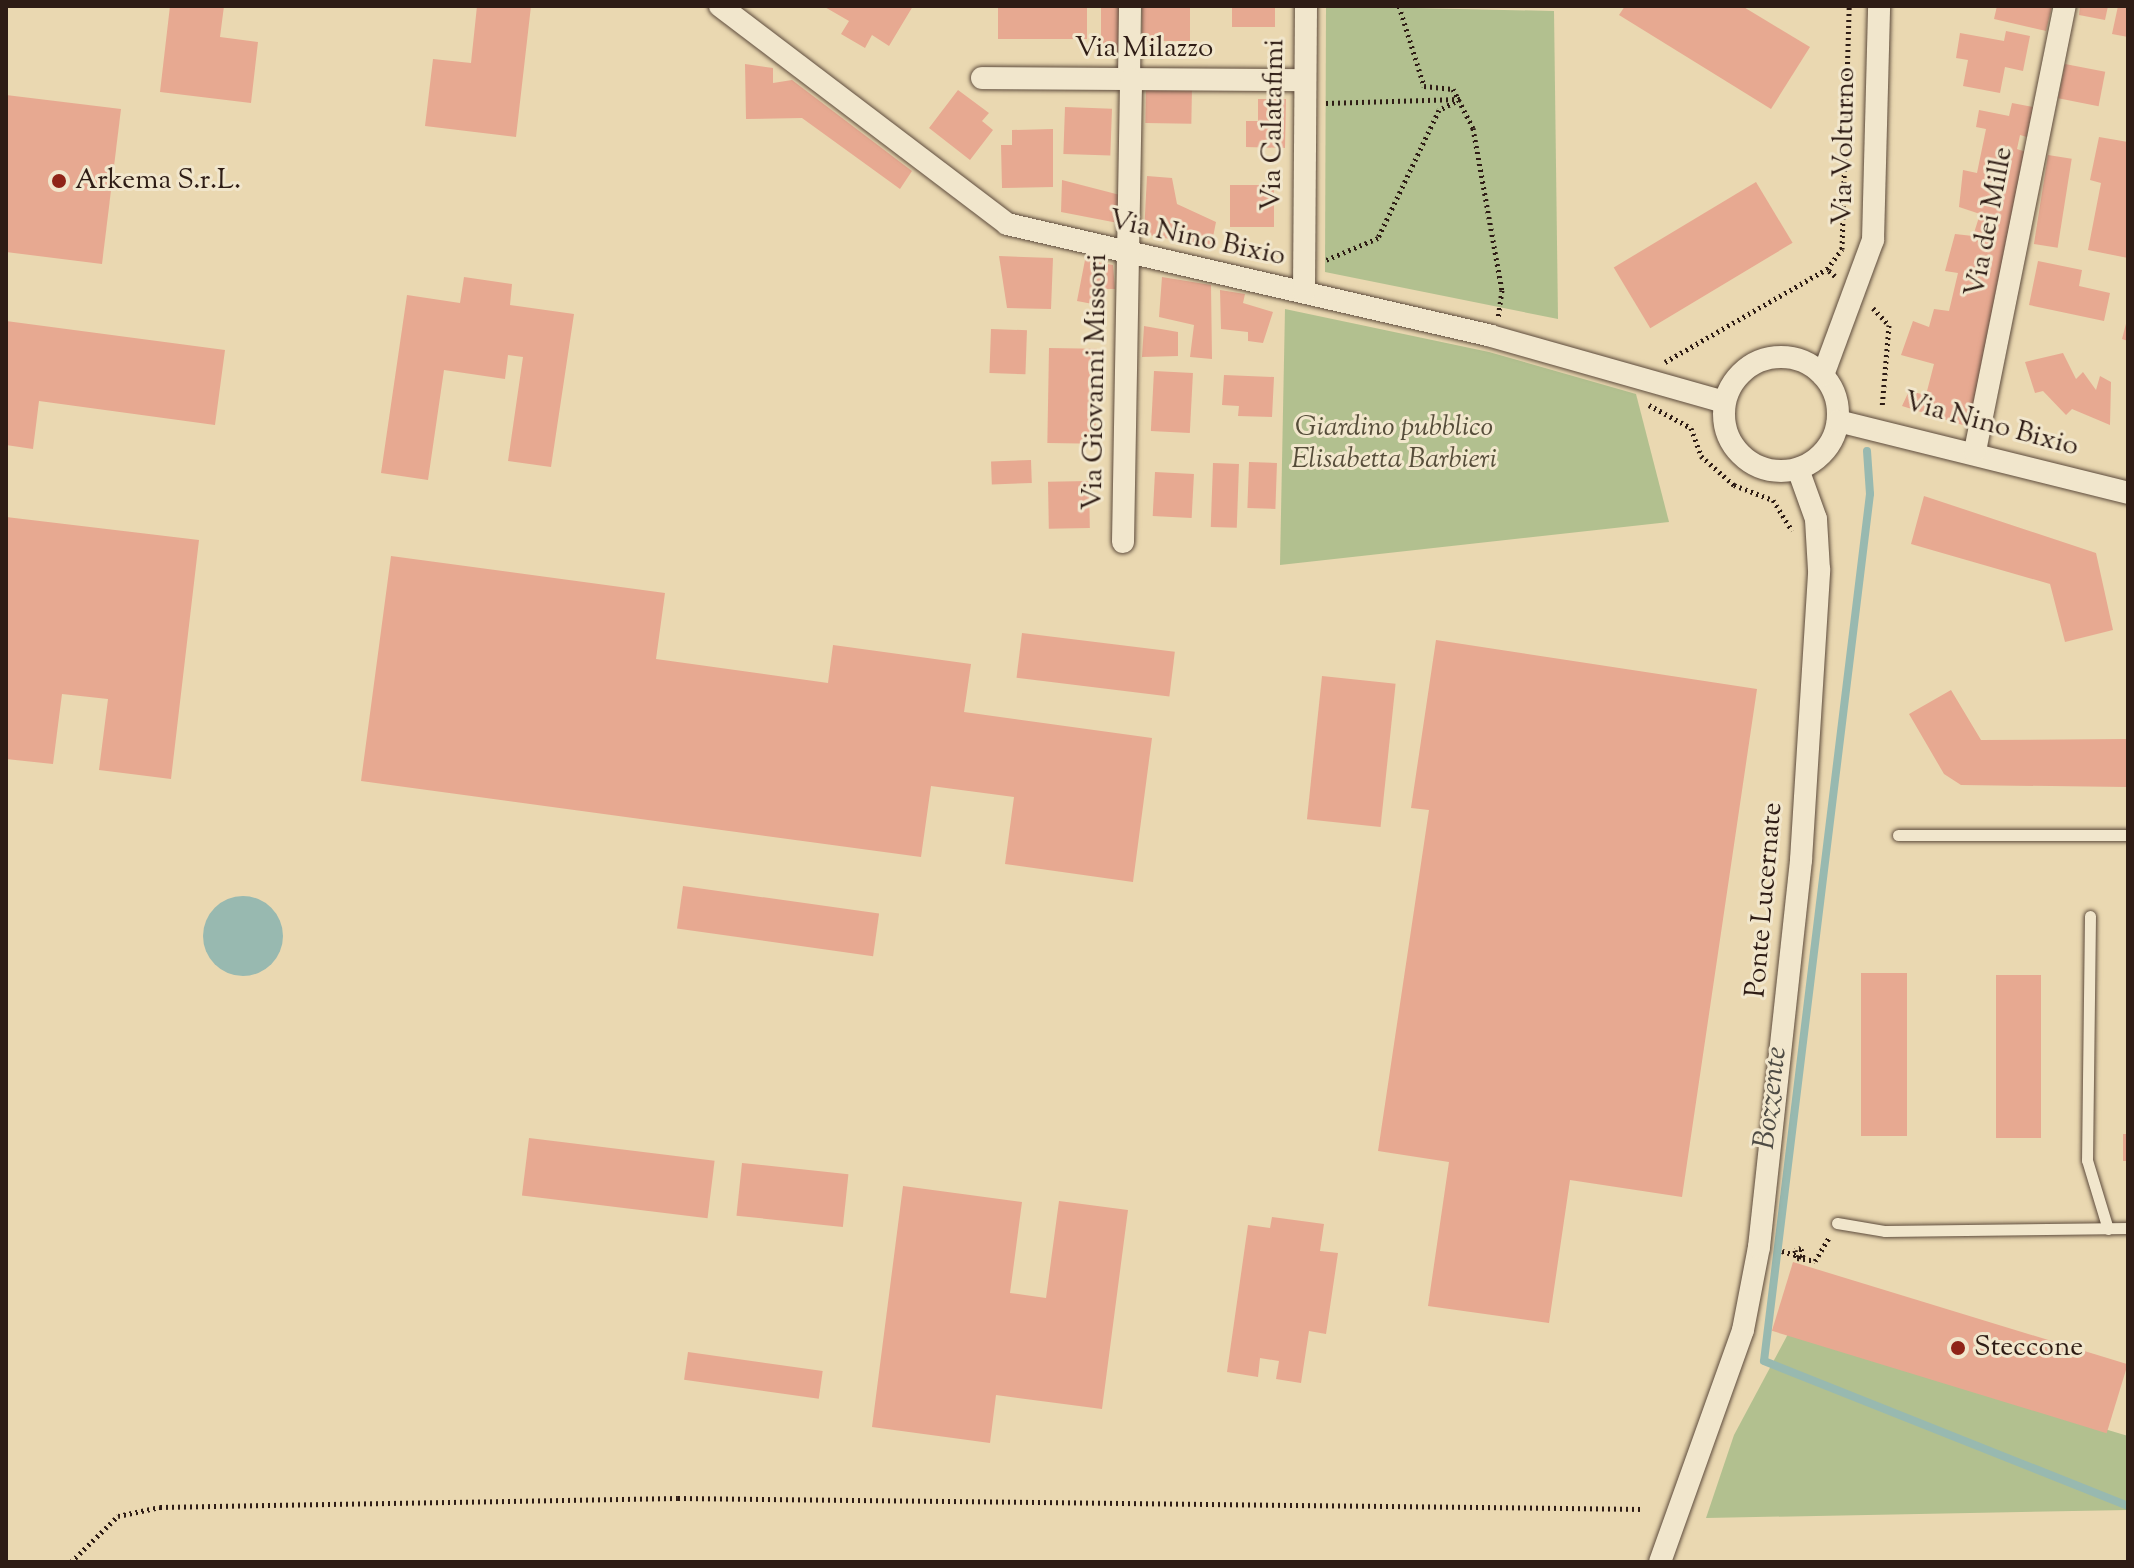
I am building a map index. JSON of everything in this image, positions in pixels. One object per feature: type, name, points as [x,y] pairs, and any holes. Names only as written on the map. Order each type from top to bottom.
[{"type":"street","name":"Via Nino Bixio","points":[[720,6],[988,214],[1032,233],[1491,336],[1724,402]]},
{"type":"street","name":"Via Giovanni Missori","points":[[1123,542],[1130,256],[1130,6]]},
{"type":"street","name":"Via Calatafimi","points":[[1304,292],[1306,6]]},
{"type":"street","name":"Via Volturno","points":[[1823,375],[1873,240],[1879,6]]},
{"type":"street","name":"Via dei Mille","points":[[1975,451],[2065,6]]},
{"type":"street","name":"Via Milazzo","points":[[982,78],[1305,80]]},
{"type":"street","points":[[1765,359],[1796,359],[1823,375],[1838,421],[1825,451],[1798,469],[1749,462],[1727,436],[1724,402],[1739,375],[1765,359]]},
{"type":"street","name":"Via Nino Bixio","points":[[1838,421],[1975,451],[2128,493]]},
{"type":"street","name":"Ponte Lucernate","points":[[1660,1562],[1753,1292],[1801,860],[1813,678],[1819,540],[1798,469]]},
{"type":"lane","points":[[1898,835],[2128,835]]},
{"type":"lane","points":[[2090,916],[2087,1160],[2108,1229]]},
{"type":"lane","points":[[1837,1223],[1885,1231],[2128,1228]]},
{"type":"path","points":[[1399,6],[1424,86],[1447,85],[1460,99],[1484,173],[1502,290],[1491,336]]},
{"type":"path","points":[[1305,104],[1460,99]]},
{"type":"path","points":[[1302,256],[1328,260],[1378,238],[1439,110],[1460,99]]},
{"type":"path","points":[[1778,1250],[1815,1261],[1837,1223]]},
{"type":"path","points":[[71,1562],[118,1516],[160,1507],[678,1498],[1644,1509]]},
{"type":"green space","points":[[1326,6],[1554,11],[1558,319],[1325,272]]},
{"type":"green space","name":"Giardino pubblico Elisabetta Barbieri","points":[[1285,309],[1489,352],[1636,394],[1669,522],[1280,565]]},
{"type":"green space","points":[[1788,1334],[2128,1436],[2128,1510],[1706,1518],[1734,1435]]},
{"type":"water","points":[[243,896],[258,899],[271,908],[280,921],[283,936],[280,951],[271,964],[258,973],[243,976],[228,973],[215,964],[206,951],[203,936],[206,921],[215,908],[228,899]]},
{"type":"building","points":[[170,6],[224,6],[220,37],[258,42],[251,103],[160,92]]},
{"type":"building","points":[[477,6],[531,6],[516,137],[425,126],[433,59],[471,63]]},
{"type":"building","points":[[823,6],[913,6],[889,46],[872,35],[865,48],[841,34],[849,21]]},
{"type":"building","points":[[998,6],[1087,6],[1087,39],[998,39]]},
{"type":"building","points":[[1101,6],[1124,6],[1124,52],[1101,52]]},
{"type":"building","points":[[1142,6],[1190,6],[1190,41],[1142,41]]},
{"type":"building","points":[[1232,6],[1275,6],[1275,27],[1232,27]]},
{"type":"building","points":[[1625,6],[1742,6],[1810,47],[1771,109],[1619,15]]},
{"type":"building","points":[[1997,6],[2052,6],[2046,31],[1994,19]]},
{"type":"building","points":[[2080,6],[2108,6],[2105,20],[2079,15]]},
{"type":"building","points":[[2118,6],[2128,6],[2128,37],[2112,34]]},
{"type":"building","points":[[2006,31],[2030,36],[2023,71],[2005,67],[2000,93],[1963,86],[1968,60],[1956,58],[1960,33],[2004,41]]},
{"type":"building","points":[[745,64],[773,68],[773,83],[792,80],[912,171],[900,189],[802,118],[746,119]]},
{"type":"building","points":[[2065,64],[2105,72],[2099,106],[2058,98]]},
{"type":"building","points":[[1146,86],[1192,87],[1191,124],[1145,123]]},
{"type":"building","points":[[958,90],[989,113],[982,121],[993,130],[970,160],[929,128]]},
{"type":"building","name":"Arkema S.r.L.","points":[[6,95],[121,109],[102,264],[6,252]]},
{"type":"building","points":[[1258,99],[1286,99],[1285,148],[1246,147],[1246,121],[1258,121]]},
{"type":"building","points":[[2012,103],[2033,107],[2027,137],[2020,135],[2017,149],[2026,152],[1969,427],[1902,406],[1909,391],[1926,395],[1934,364],[1901,355],[1913,321],[1929,327],[1934,309],[1949,311],[1958,273],[1945,271],[1955,234],[1973,236],[1980,214],[1959,207],[1963,170],[1977,173],[1986,129],[1976,127],[1979,110],[2009,116]]},
{"type":"building","points":[[1065,107],[1112,109],[1110,156],[1063,154]]},
{"type":"building","points":[[1053,129],[1053,187],[1002,188],[1001,145],[1012,145],[1012,130]]},
{"type":"building","points":[[2099,137],[2128,142],[2128,258],[2088,250],[2101,183],[2090,180]]},
{"type":"building","points":[[2048,155],[2072,159],[2058,248],[2034,244]]},
{"type":"building","points":[[1147,176],[1172,178],[1177,204],[1216,222],[1211,247],[1144,234]]},
{"type":"building","points":[[1062,180],[1120,195],[1118,223],[1061,212]]},
{"type":"building","points":[[1756,182],[1793,243],[1650,328],[1614,267]]},
{"type":"building","points":[[1230,185],[1274,185],[1274,227],[1230,227]]},
{"type":"building","points":[[999,256],[1053,258],[1051,309],[1007,308]]},
{"type":"building","points":[[1085,260],[1113,265],[1115,289],[1102,289],[1098,305],[1077,301]]},
{"type":"building","points":[[2038,261],[2082,270],[2079,286],[2110,293],[2104,321],[2029,305]]},
{"type":"building","points":[[464,277],[512,284],[510,305],[574,314],[551,467],[508,461],[523,357],[508,355],[505,379],[444,370],[428,480],[381,473],[407,295],[460,303]]},
{"type":"building","points":[[1162,277],[1211,285],[1212,359],[1190,357],[1194,325],[1159,317]]},
{"type":"building","points":[[1220,290],[1245,294],[1243,303],[1273,312],[1263,343],[1248,341],[1248,332],[1221,329]]},
{"type":"building","points":[[2128,320],[2128,341],[2122,339]]},
{"type":"building","points":[[6,321],[225,350],[215,425],[39,401],[33,449],[6,445]]},
{"type":"building","points":[[1144,326],[1178,332],[1178,356],[1142,357]]},
{"type":"building","points":[[991,329],[1027,330],[1025,374],[989,373]]},
{"type":"building","points":[[1049,348],[1097,349],[1095,444],[1047,443]]},
{"type":"building","points":[[2063,353],[2076,379],[2083,372],[2096,390],[2100,376],[2111,382],[2110,425],[2072,409],[2066,415],[2043,391],[2035,393],[2025,362]]},
{"type":"building","points":[[1154,371],[1193,373],[1190,433],[1151,431]]},
{"type":"building","points":[[1224,375],[1274,377],[1272,417],[1238,416],[1239,406],[1222,405]]},
{"type":"building","points":[[1031,460],[1032,483],[992,484],[991,461]]},
{"type":"building","points":[[1249,462],[1277,463],[1275,509],[1247,508]]},
{"type":"building","points":[[1213,463],[1239,464],[1237,528],[1211,527]]},
{"type":"building","points":[[1155,472],[1194,474],[1192,518],[1153,516]]},
{"type":"building","points":[[1089,481],[1090,528],[1049,529],[1048,482]]},
{"type":"building","points":[[1924,496],[2096,553],[2113,630],[2065,642],[2050,584],[1911,544]]},
{"type":"building","points":[[6,517],[199,540],[171,779],[99,770],[108,699],[62,694],[53,764],[6,759]]},
{"type":"building","points":[[391,556],[665,593],[656,659],[828,683],[833,645],[971,664],[964,712],[1152,738],[1133,882],[1005,864],[1014,797],[931,786],[921,857],[361,781]]},
{"type":"building","points":[[1022,633],[1175,652],[1169,696],[1017,678]]},
{"type":"building","points":[[1436,640],[1757,689],[1682,1197],[1570,1180],[1549,1323],[1428,1306],[1449,1162],[1378,1151],[1429,810],[1411,808]]},
{"type":"building","points":[[1322,676],[1396,684],[1381,827],[1307,819]]},
{"type":"building","points":[[1951,690],[1981,740],[2126,739],[2126,787],[1961,785],[1944,774],[1909,714]]},
{"type":"building","points":[[683,886],[879,914],[873,956],[677,929]]},
{"type":"building","points":[[1861,973],[1907,973],[1907,1136],[1861,1136]]},
{"type":"building","points":[[1996,975],[2041,975],[2041,1138],[1996,1138]]},
{"type":"building","points":[[2123,1134],[2128,1134],[2128,1161],[2123,1161]]},
{"type":"building","points":[[529,1138],[715,1161],[708,1218],[522,1196]]},
{"type":"building","points":[[742,1163],[848,1174],[843,1227],[736,1216]]},
{"type":"building","points":[[903,1186],[1022,1202],[1010,1293],[1046,1298],[1059,1201],[1128,1210],[1102,1409],[996,1395],[990,1443],[872,1427]]},
{"type":"building","points":[[1272,1217],[1324,1224],[1320,1251],[1338,1253],[1326,1334],[1309,1331],[1301,1383],[1276,1379],[1279,1361],[1260,1358],[1258,1377],[1227,1372],[1248,1225],[1270,1228]]},
{"type":"building","name":"Steccone","points":[[1793,1262],[2128,1364],[2107,1433],[1772,1331]]},
{"type":"building","points":[[688,1352],[823,1371],[819,1399],[684,1380]]},
{"type":"waterway","name":"Bozzente","points":[[1867,451],[1870,494],[1764,1361],[2128,1506]]},
{"type":"place","name":"Arkema S.r.L.","points":[[59,181]]},
{"type":"place","name":"Steccone","points":[[1958,1348]]}]
